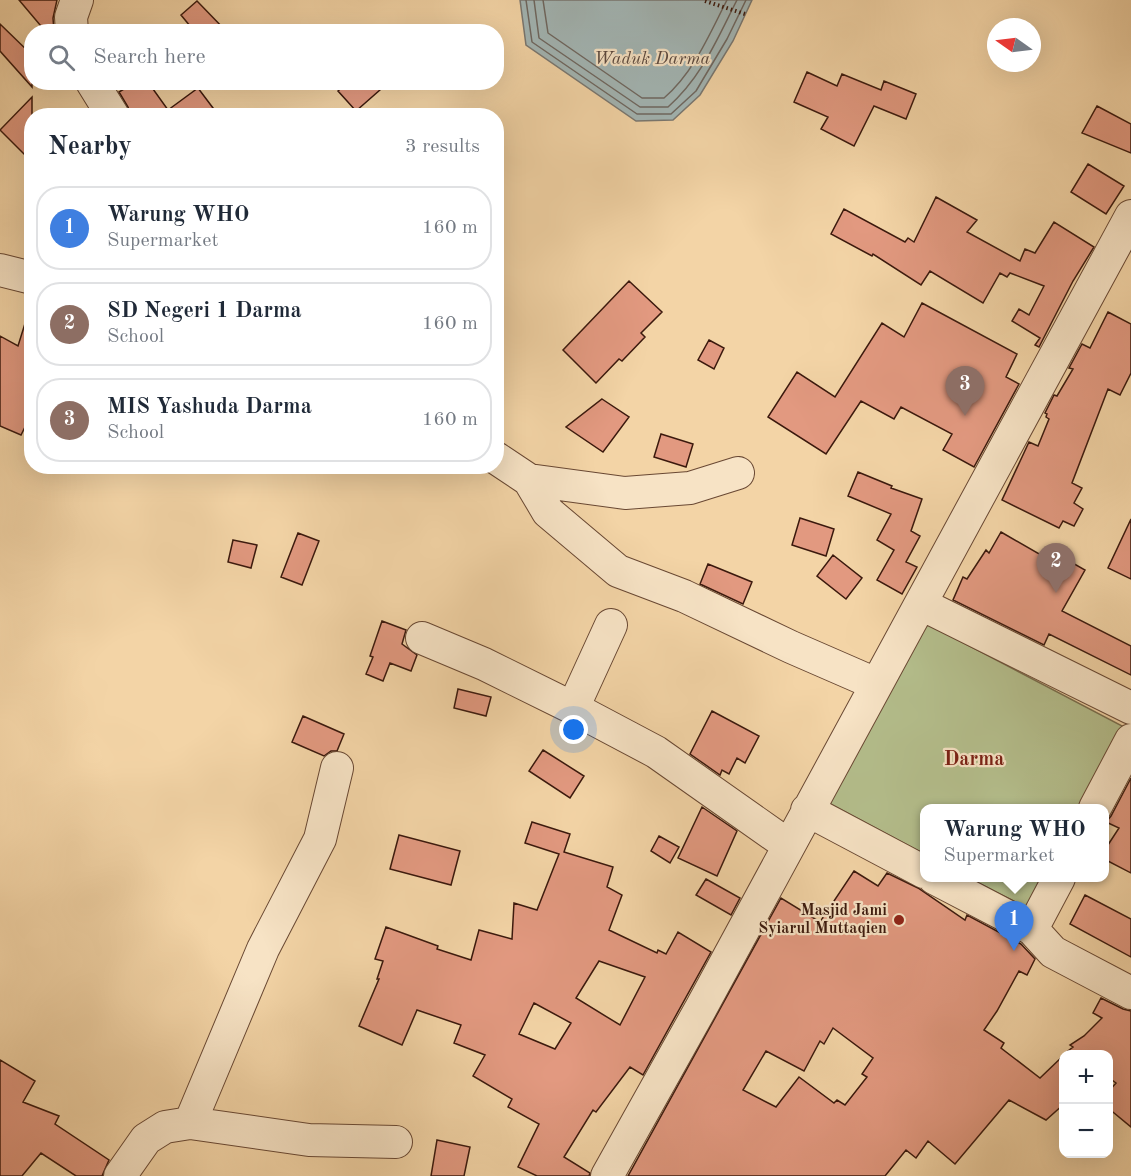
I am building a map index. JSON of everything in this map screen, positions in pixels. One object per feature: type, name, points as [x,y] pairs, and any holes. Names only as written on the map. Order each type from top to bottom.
[{"type":"street","points":[[71,24],[71,17],[77,0]]},
{"type":"street","points":[[97,90],[108,108]]},
{"type":"street","points":[[607,1176],[701,1008],[1131,216]]},
{"type":"street","points":[[0,270],[24,276]]},
{"type":"street","points":[[504,463],[529,480],[548,512],[618,571],[684,596],[876,684]]},
{"type":"street","points":[[529,480],[625,493],[690,488],[738,473]]},
{"type":"street","points":[[921,604],[1131,708]]},
{"type":"street","points":[[573,708],[611,625]]},
{"type":"street","points":[[422,638],[484,664],[656,752],[788,845]]},
{"type":"street","points":[[1097,804],[1131,740]]},
{"type":"street","points":[[190,1123],[263,949],[320,839],[337,768]]},
{"type":"street","points":[[807,810],[920,870]]},
{"type":"street","points":[[942,882],[1032,929],[1053,952],[1131,993]]},
{"type":"street","points":[[1032,929],[1057,882]]},
{"type":"street","points":[[120,1176],[146,1139],[165,1127],[190,1123],[309,1140],[396,1142]]},
{"type":"path","points":[[705,2],[745,14]]},
{"type":"green space","points":[[922,621],[1126,728],[1086,804],[920,804],[920,852],[827,802]]},
{"type":"green space","points":[[977,882],[1046,882],[1031,910]]},
{"type":"water","name":"Waduk Darma","points":[[520,0],[752,0],[733,41],[700,95],[673,120],[636,121],[526,45]]},
{"type":"building","points":[[19,0],[57,0],[53,24],[39,24]]},
{"type":"building","points":[[197,1],[219,24],[188,24],[181,15]]},
{"type":"building","points":[[0,24],[24,47],[24,78],[0,51]]},
{"type":"building","points":[[807,72],[837,86],[842,74],[881,90],[884,81],[916,94],[906,119],[874,106],[854,146],[821,129],[828,117],[794,102]]},
{"type":"building","points":[[122,90],[154,90],[167,108],[128,108],[119,92]]},
{"type":"building","points":[[195,90],[200,90],[213,108],[171,108]]},
{"type":"building","points":[[380,90],[359,108],[353,108],[338,91]]},
{"type":"building","points":[[32,97],[32,108],[24,108],[24,154],[0,130]]},
{"type":"building","points":[[1097,106],[1131,124],[1131,153],[1082,133]]},
{"type":"building","points":[[1088,164],[1124,186],[1106,214],[1071,192]]},
{"type":"building","points":[[936,197],[977,220],[967,232],[1020,261],[1025,249],[1035,253],[1054,222],[1094,247],[1073,281],[1039,347],[1035,345],[1040,338],[1012,321],[1019,309],[1029,315],[1044,286],[1010,273],[1007,277],[1000,273],[983,303],[930,271],[921,285],[873,254],[872,256],[831,234],[844,209],[905,242],[908,238],[914,242]]},
{"type":"building","points":[[629,281],[662,312],[641,333],[645,337],[596,383],[563,350]]},
{"type":"building","points":[[922,303],[1017,354],[1006,377],[1019,384],[974,467],[943,450],[952,434],[901,407],[894,419],[861,401],[826,454],[768,417],[797,372],[835,397],[882,323],[904,337]]},
{"type":"building","points":[[1108,312],[1131,324],[1131,373],[1120,395],[1108,389],[1072,483],[1082,488],[1074,503],[1083,509],[1074,526],[1063,521],[1059,528],[1002,500],[1029,442],[1038,446],[1049,419],[1045,413],[1054,395],[1057,396],[1073,369],[1069,368],[1082,344],[1090,348]]},
{"type":"building","points":[[24,327],[24,429],[21,435],[0,426],[0,336],[18,346]]},
{"type":"building","points":[[709,340],[724,348],[714,369],[698,360]]},
{"type":"building","points":[[602,399],[629,417],[603,452],[566,427]]},
{"type":"building","points":[[661,434],[693,444],[686,467],[654,457]]},
{"type":"building","points":[[858,472],[892,486],[891,488],[922,499],[911,531],[920,536],[906,562],[917,567],[902,594],[877,580],[894,550],[877,540],[891,514],[848,496]]},
{"type":"building","points":[[800,518],[834,529],[826,556],[792,545]]},
{"type":"building","points":[[1131,519],[1131,579],[1108,568]]},
{"type":"building","points":[[1001,532],[1053,562],[1057,554],[1085,570],[1062,611],[1131,646],[1131,675],[1049,634],[1044,645],[953,600],[963,577],[967,579],[986,550],[989,553]]},
{"type":"building","points":[[298,533],[319,541],[302,585],[281,577]]},
{"type":"building","points":[[233,540],[257,545],[251,568],[228,562]]},
{"type":"building","points":[[833,555],[862,578],[846,599],[817,576]]},
{"type":"building","points":[[708,564],[752,582],[743,604],[700,584]]},
{"type":"building","points":[[382,621],[406,630],[402,644],[417,655],[411,671],[390,663],[383,681],[366,674]]},
{"type":"building","points":[[458,689],[491,697],[486,716],[454,708]]},
{"type":"building","points":[[712,711],[759,736],[745,763],[737,758],[729,774],[722,770],[720,775],[690,754]]},
{"type":"building","points":[[303,716],[344,734],[337,751],[331,751],[324,756],[292,742]]},
{"type":"building","points":[[543,750],[584,776],[570,798],[529,771]]},
{"type":"building","points":[[1131,778],[1131,873],[1109,862],[1109,843],[1119,828],[1109,823]]},
{"type":"building","points":[[702,807],[737,831],[717,876],[678,858]]},
{"type":"building","points":[[532,822],[570,834],[564,852],[613,867],[607,887],[622,895],[609,930],[657,953],[658,950],[666,954],[678,932],[711,952],[643,1075],[630,1067],[596,1112],[593,1110],[564,1157],[590,1173],[589,1176],[537,1176],[518,1167],[539,1124],[508,1107],[512,1099],[473,1076],[485,1055],[454,1043],[461,1025],[417,1010],[402,1045],[359,1026],[379,979],[377,979],[383,961],[375,959],[386,927],[438,946],[437,949],[471,960],[479,930],[512,939],[514,903],[537,910],[559,854],[525,843]],"holes":[[[599,961],[645,977],[620,1025],[576,998]],[[534,1003],[571,1023],[555,1049],[519,1034]]]},
{"type":"building","points":[[399,835],[460,851],[451,885],[390,869]]},
{"type":"building","points":[[659,836],[679,847],[670,863],[651,851]]},
{"type":"building","points":[[854,871],[878,886],[887,873],[918,888],[965,920],[967,915],[1021,944],[1035,959],[1027,975],[1019,971],[984,1030],[1004,1043],[1001,1048],[1040,1078],[1059,1060],[1059,1108],[1046,1120],[1009,1100],[955,1164],[928,1141],[916,1158],[906,1150],[885,1176],[628,1176],[781,898],[820,922]],"holes":[[[833,1028],[873,1058],[862,1074],[867,1077],[845,1105],[837,1100],[834,1103],[799,1077],[776,1107],[743,1090],[766,1051],[804,1071],[820,1041],[824,1044]]]},
{"type":"building","points":[[706,879],[740,898],[731,915],[696,895]]},
{"type":"building","points":[[1085,895],[1131,919],[1131,957],[1070,924]]},
{"type":"building","points":[[1101,998],[1131,1011],[1131,1127],[1113,1112],[1113,1086],[1116,1083],[1113,1081],[1113,1050],[1069,1050],[1073,1047],[1070,1045],[1084,1036],[1102,1018],[1093,1013]]},
{"type":"building","points":[[0,1060],[35,1081],[23,1102],[59,1116],[55,1124],[109,1160],[102,1176],[76,1176],[41,1153],[22,1176],[0,1176]]},
{"type":"building","points":[[437,1140],[470,1147],[464,1176],[431,1176]]},
{"type":"place","name":"MIS Yashuda Darma","points":[[965,416]]},
{"type":"place","name":"SD Negeri 1 Darma","points":[[1056,593]]},
{"type":"place","name":"Masjid Jami Syiarul Muttaqien","points":[[899,920]]},
{"type":"place","name":"Warung WHO","points":[[1014,951]]},
{"type":"district","name":"Darma","points":[[974,760]]}]
